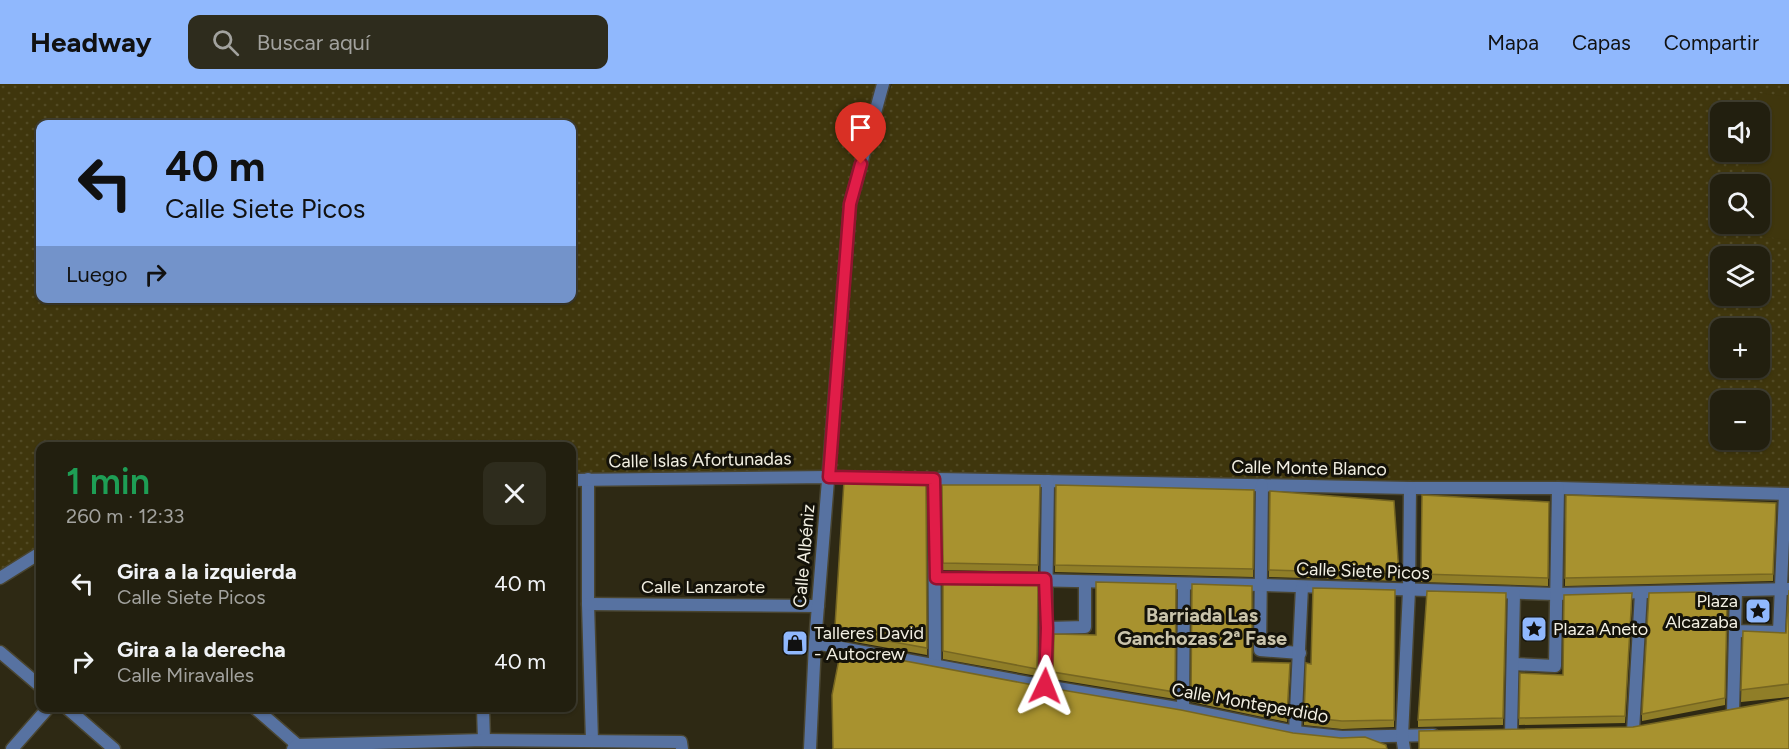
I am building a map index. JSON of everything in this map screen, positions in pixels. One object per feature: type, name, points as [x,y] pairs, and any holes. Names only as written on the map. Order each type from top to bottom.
[{"type":"street","name":"Calle Albéniz","points":[[810,749],[815,643],[850,204],[883,84]]},
{"type":"street","name":"Calle Monte Blanco","points":[[829,477],[1410,488],[1558,488],[1787,494]]},
{"type":"street","name":"Calle Islas Afortunadas","points":[[576,480],[829,477]]},
{"type":"street","points":[[588,479],[588,604],[592,741]]},
{"type":"street","points":[[934,479],[935,665]]},
{"type":"street","points":[[1045,686],[1048,481]]},
{"type":"street","points":[[1262,484],[1260,650],[1300,653]]},
{"type":"street","points":[[1404,749],[1402,736],[1409,591],[1410,488]]},
{"type":"street","points":[[1513,664],[1555,666],[1558,488]]},
{"type":"street","points":[[1735,631],[1779,632],[1784,590],[1787,494]]},
{"type":"street","points":[[0,578],[36,556]]},
{"type":"street","name":"Calle Siete Picos","points":[[936,578],[1045,579],[1085,582],[1555,594],[1784,590]]},
{"type":"street","points":[[1047,628],[1085,627],[1085,582]]},
{"type":"street","points":[[1183,709],[1184,584]]},
{"type":"street","points":[[1295,732],[1302,587]]},
{"type":"street","points":[[1733,712],[1736,591]]},
{"type":"street","points":[[1633,730],[1641,592]]},
{"type":"street","points":[[1511,734],[1514,593]]},
{"type":"street","name":"Calle Lanzarote","points":[[588,604],[818,606]]},
{"type":"street","name":"Calle Monteperdido","points":[[815,643],[1183,709],[1295,732],[1342,737],[1445,735]]},
{"type":"street","points":[[0,652],[36,683]]},
{"type":"street","points":[[12,749],[44,712]]},
{"type":"street","points":[[72,712],[114,749]]},
{"type":"street","points":[[259,712],[297,748],[484,740],[681,745]]},
{"type":"street","points":[[483,712],[484,740]]},
{"type":"shaded area","points":[[0,84],[883,84],[853,192],[892,84],[1789,84],[1789,494],[576,480],[576,442],[36,442],[36,556],[0,578]]},
{"type":"shaded area","points":[[1759,93],[1789,97],[1789,240],[1744,234],[1770,234],[1770,174],[1747,174],[1748,162],[1770,162],[1770,102],[1758,102]]},
{"type":"building","points":[[844,481],[926,485],[927,648],[844,633],[845,628],[835,626]]},
{"type":"building","points":[[942,485],[1040,485],[1038,565],[943,563]]},
{"type":"building","points":[[1056,485],[1254,490],[1253,569],[1055,565]]},
{"type":"building","points":[[1270,491],[1394,501],[1399,574],[1269,570]]},
{"type":"building","points":[[1422,495],[1549,502],[1548,578],[1421,574]]},
{"type":"building","points":[[1566,495],[1776,503],[1773,574],[1565,578]]},
{"type":"building","points":[[943,579],[1038,581],[1037,669],[943,651]]},
{"type":"building","points":[[1096,582],[1176,584],[1175,692],[1053,672],[1054,634],[1096,635]]},
{"type":"building","points":[[1192,584],[1252,586],[1252,662],[1290,663],[1287,715],[1191,695]]},
{"type":"building","points":[[1313,588],[1395,590],[1394,720],[1342,721],[1304,717],[1306,663],[1311,664]]},
{"type":"building","points":[[1789,590],[1789,684],[1741,690],[1743,631],[1786,633]]},
{"type":"building","points":[[1427,591],[1506,593],[1503,718],[1418,720]]},
{"type":"building","points":[[1704,592],[1727,607],[1725,698],[1642,714],[1649,593]]},
{"type":"building","points":[[1632,593],[1625,716],[1519,718],[1520,673],[1563,675],[1564,595]]},
{"type":"building","points":[[841,649],[1181,710],[1293,733],[1341,738],[1365,737],[1386,745],[1387,749],[833,749],[832,695]]},
{"type":"building","points":[[1789,699],[1789,749],[1419,749],[1419,731],[1633,727]]},
{"type":"place","name":"Plaza Alcazaba","points":[[1758,611]]},
{"type":"place","name":"Plaza Aneto","points":[[1534,629]]},
{"type":"place","name":"Talleres David - Autocrew","points":[[795,643]]},
{"type":"district","name":"Barriada Las Ganchozas 2ª Fase","points":[[1202,626]]},
{"type":"route","points":[[861,164],[850,204],[829,477],[934,479],[936,578],[1045,579],[1047,628],[1045,686]]}]
